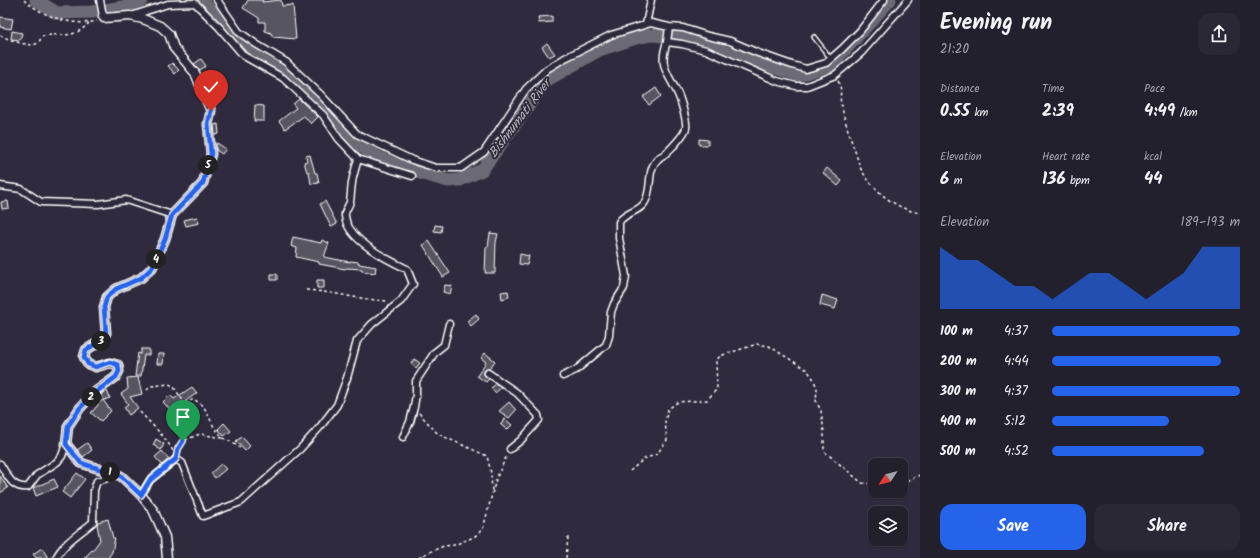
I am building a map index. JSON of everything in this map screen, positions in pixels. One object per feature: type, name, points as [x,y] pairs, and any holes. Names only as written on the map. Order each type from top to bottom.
[{"type":"street","points":[[217,0],[239,32],[286,62],[321,95],[357,134],[412,160],[436,168],[461,168],[484,152],[526,89],[547,69],[565,58],[611,35],[651,23],[668,30],[683,28],[730,41],[764,56],[806,69],[826,63],[831,59],[860,31],[884,0]]},
{"type":"street","points":[[646,24],[651,0]]},
{"type":"street","points":[[667,42],[706,50],[771,79],[796,86],[807,86],[835,74],[861,53],[908,0]]},
{"type":"street","points":[[101,1],[104,17],[111,19],[130,16],[168,2],[195,3],[219,27],[244,56],[283,78],[323,115],[339,138],[358,159],[412,176]]},
{"type":"street","points":[[0,464],[14,484],[21,488],[28,487],[37,475],[57,462],[62,456],[66,444],[68,426],[80,408],[96,392],[116,377],[119,371],[118,365],[110,362],[96,367],[88,364],[84,357],[86,350],[102,340],[106,334],[104,307],[107,297],[116,289],[141,278],[152,268],[165,239],[172,215],[203,183],[211,154],[208,124],[211,111],[195,73],[174,48],[169,34],[160,26],[143,19],[130,16]]},
{"type":"street","points":[[563,376],[576,370],[606,345],[609,336],[611,312],[624,288],[626,276],[619,238],[619,222],[624,216],[645,203],[648,195],[650,172],[657,159],[666,153],[685,131],[686,126],[680,97],[667,75],[664,66],[664,51],[667,42],[668,30]]},
{"type":"street","points":[[141,495],[150,480],[176,459],[182,463],[203,516],[241,502],[300,449],[338,405],[357,341],[372,324],[401,301],[413,284],[407,269],[374,251],[362,242],[347,225],[344,215],[350,202],[352,182],[358,159]]},
{"type":"street","points":[[0,186],[21,189],[41,202],[98,204],[126,200],[172,215]]},
{"type":"street","points":[[403,437],[410,422],[414,407],[416,381],[435,352],[444,345],[449,324]]},
{"type":"street","points":[[488,373],[517,393],[538,415],[539,420],[521,440],[510,448]]},
{"type":"street","points":[[66,444],[81,463],[121,476],[141,495],[153,510],[165,537],[167,558]]},
{"type":"street","points":[[56,558],[74,536],[93,522],[94,490],[97,481],[105,479],[106,471]]},
{"type":"lane","points":[[814,37],[831,59]]},
{"type":"path","points":[[24,0],[35,9],[52,16],[69,21],[89,23]]},
{"type":"path","points":[[0,35],[11,40],[34,45],[38,43],[42,36],[52,34],[68,36],[81,31],[89,23],[104,17]]},
{"type":"path","points":[[835,74],[841,85],[839,100],[862,170],[875,189],[894,204],[920,212]]},
{"type":"path","points":[[306,290],[338,294],[354,298],[401,301]]},
{"type":"path","points":[[630,471],[644,459],[657,454],[667,440],[665,422],[668,409],[678,402],[707,400],[717,389],[716,361],[720,356],[757,344],[769,346],[807,370],[813,378],[817,388],[816,401],[821,411],[824,432],[824,451],[862,483],[868,483]]},
{"type":"path","points":[[147,390],[152,386],[169,384],[173,386],[184,402],[194,399],[204,407],[214,427],[223,438]]},
{"type":"path","points":[[414,407],[438,434],[488,456],[491,473],[492,495]]},
{"type":"path","points":[[140,412],[164,437],[176,459]]},
{"type":"path","points":[[176,459],[178,449],[183,441],[200,434],[223,438],[240,448]]},
{"type":"path","points":[[419,558],[444,546],[454,545],[474,536],[483,529],[496,479],[510,448]]},
{"type":"path","points":[[908,481],[920,475]]},
{"type":"path","points":[[566,558],[568,537]]},
{"type":"building","points":[[248,0],[263,0],[262,2],[281,0],[282,6],[293,5],[296,39],[273,37],[271,33],[265,31],[265,22],[259,22],[259,18],[243,8]]},
{"type":"building","points":[[552,16],[552,22],[539,23],[538,17]]},
{"type":"building","points":[[0,17],[13,19],[11,29],[0,27]]},
{"type":"building","points":[[12,31],[22,33],[20,40],[11,39]]},
{"type":"building","points":[[547,43],[555,54],[549,57],[542,47]]},
{"type":"building","points":[[201,59],[206,66],[200,70],[194,64]]},
{"type":"building","points":[[172,63],[179,70],[175,74],[168,66]]},
{"type":"building","points":[[656,88],[661,96],[649,105],[643,97]]},
{"type":"building","points":[[299,99],[318,117],[311,124],[304,116],[285,129],[279,121],[296,108],[293,104]]},
{"type":"building","points":[[255,105],[264,106],[264,121],[254,121]]},
{"type":"building","points":[[218,124],[219,134],[215,135],[214,125]]},
{"type":"building","points":[[699,139],[708,140],[708,145],[699,145]]},
{"type":"building","points":[[217,143],[226,149],[222,154],[216,150]]},
{"type":"building","points":[[310,155],[319,183],[311,184],[309,172],[307,172],[304,162],[307,161],[306,156]]},
{"type":"building","points":[[827,168],[842,181],[838,186],[823,173]]},
{"type":"building","points":[[8,201],[9,208],[2,209],[1,202]]},
{"type":"building","points":[[325,201],[337,224],[331,227],[320,204]]},
{"type":"building","points":[[197,217],[199,223],[186,226],[184,220]]},
{"type":"building","points":[[435,225],[442,226],[441,232],[434,231]]},
{"type":"building","points":[[490,233],[498,234],[496,242],[495,273],[485,273],[486,247],[488,247]]},
{"type":"building","points":[[293,237],[321,243],[322,240],[329,243],[324,257],[350,262],[359,262],[359,264],[376,267],[375,273],[362,271],[362,269],[345,269],[319,264],[319,262],[296,257],[297,248],[291,246]]},
{"type":"building","points":[[429,241],[450,273],[443,277],[423,245]]},
{"type":"building","points":[[520,254],[529,256],[527,265],[519,264]]},
{"type":"building","points":[[271,274],[277,274],[277,280],[271,280]]},
{"type":"building","points":[[317,280],[324,280],[324,288],[317,288]]},
{"type":"building","points":[[445,285],[452,286],[450,294],[443,292]]},
{"type":"building","points":[[508,291],[509,297],[502,299],[501,292]]},
{"type":"building","points":[[822,295],[838,300],[835,309],[820,305]]},
{"type":"building","points":[[476,314],[479,319],[471,326],[467,321]]},
{"type":"building","points":[[141,349],[149,349],[149,355],[144,355],[141,376],[135,376],[138,353],[141,354]]},
{"type":"building","points":[[485,353],[495,361],[489,369],[484,371],[484,375],[489,379],[486,382],[477,376],[486,362],[481,358]]},
{"type":"building","points":[[158,354],[164,354],[163,364],[157,364]]},
{"type":"building","points":[[414,359],[420,363],[416,368],[411,364]]},
{"type":"building","points":[[138,377],[142,394],[130,397],[138,408],[129,415],[124,407],[128,404],[121,394],[128,389],[127,378]]},
{"type":"building","points":[[496,384],[501,388],[495,393],[491,388]]},
{"type":"building","points":[[192,387],[197,393],[179,406],[180,407],[173,413],[163,402],[170,395],[174,399]]},
{"type":"building","points":[[107,391],[110,398],[104,400],[101,394]]},
{"type":"building","points":[[103,400],[111,411],[101,421],[91,413],[98,405],[97,404]]},
{"type":"building","points":[[509,402],[516,410],[509,418],[499,411]]},
{"type":"building","points":[[505,419],[512,425],[507,430],[500,424]]},
{"type":"building","points":[[224,423],[231,431],[224,436],[218,429]]},
{"type":"building","points":[[242,437],[250,446],[245,451],[236,441]]},
{"type":"building","points":[[156,439],[164,444],[161,450],[153,445]]},
{"type":"building","points":[[87,443],[92,450],[83,457],[77,450]]},
{"type":"building","points":[[162,451],[169,459],[162,465],[155,457]]},
{"type":"building","points":[[221,464],[226,469],[215,478],[211,473]]},
{"type":"building","points":[[77,473],[85,479],[70,498],[62,492]]},
{"type":"building","points":[[0,476],[8,488],[0,493]]},
{"type":"building","points":[[54,479],[58,487],[36,496],[33,488]]},
{"type":"building","points":[[108,519],[113,538],[115,538],[112,552],[108,558],[84,558],[100,540],[97,525],[98,522]]},
{"type":"building","points":[[42,548],[48,558],[36,558],[33,554]]},
{"type":"waterway","name":"Bishnumati River","points":[[36,0],[57,13],[92,12],[129,6],[142,0]]},
{"type":"waterway","name":"Bishnumati River","points":[[201,0],[248,49],[266,63],[296,80],[331,113],[357,144],[378,157],[406,169],[448,181],[460,180],[482,170],[547,80],[599,50],[639,37],[651,35],[680,37],[799,75],[830,65],[890,0]]},
{"type":"route","points":[[183,441],[178,449],[176,459],[150,480],[141,495],[121,476],[81,463],[66,444],[68,426],[80,408],[96,392],[116,377],[119,371],[118,365],[110,362],[96,367],[88,364],[84,357],[86,350],[102,340],[106,334],[104,307],[107,297],[116,289],[141,278],[152,268],[165,239],[172,215],[203,183],[211,154],[208,124],[211,111]]}]
